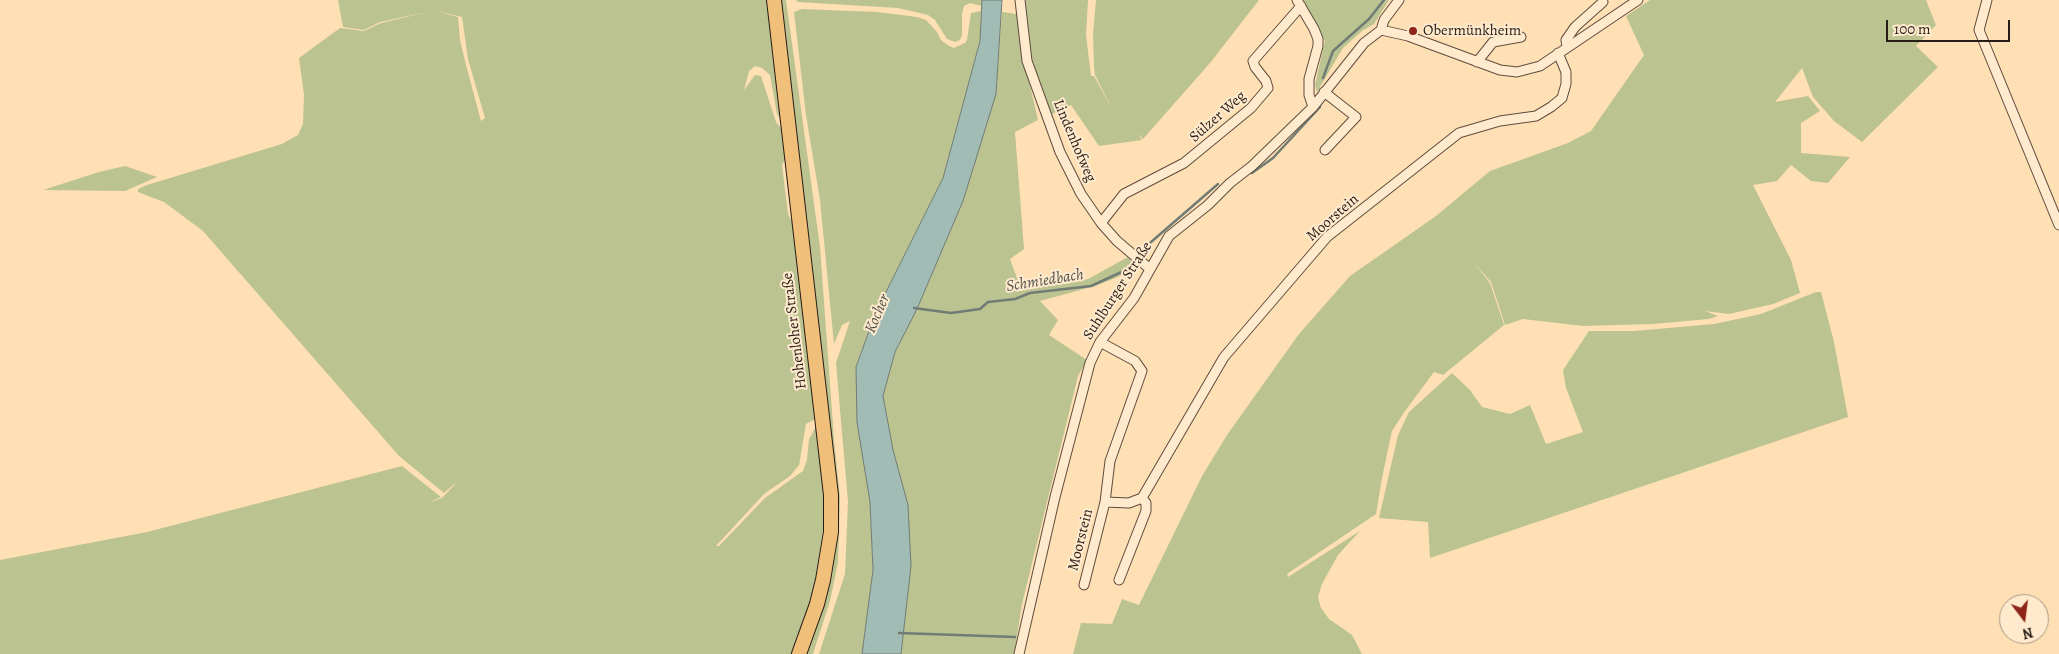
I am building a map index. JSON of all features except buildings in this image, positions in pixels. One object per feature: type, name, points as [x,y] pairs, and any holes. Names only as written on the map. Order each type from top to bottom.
[{"type":"main road","name":"Hohenloher Straße","points":[[774,0],[831,495],[831,532],[823,580],[817,604],[799,654]]},
{"type":"street","name":"Lindenhofweg","points":[[1020,0],[1027,61],[1060,152],[1081,194],[1101,223],[1116,241],[1150,269]]},
{"type":"street","points":[[1399,0],[1384,20],[1381,30],[1408,36],[1500,70],[1517,72],[1540,66],[1638,0]]},
{"type":"street","points":[[1987,0],[1979,30],[2059,225]]},
{"type":"street","points":[[1567,47],[1566,40],[1575,27],[1602,2]]},
{"type":"street","name":"Sülzer Weg","points":[[1101,223],[1124,194],[1184,164],[1251,108],[1268,88],[1266,81],[1255,67],[1253,61],[1299,3],[1318,39],[1318,46],[1309,80],[1309,95],[1312,107]]},
{"type":"street","name":"Suhlburger Straße","points":[[1020,654],[1057,488],[1090,362],[1100,342],[1134,298],[1170,236],[1252,166],[1312,107],[1364,43],[1381,30]]},
{"type":"street","points":[[1477,62],[1493,42],[1521,37]]},
{"type":"street","name":"Moorstein","points":[[1105,502],[1129,503],[1142,498],[1224,357],[1327,237],[1459,134],[1500,121],[1536,116],[1562,98],[1566,84],[1566,72],[1558,53]]},
{"type":"street","points":[[1324,92],[1356,117],[1325,150]]},
{"type":"street","name":"Moorstein","points":[[1084,586],[1105,502],[1110,461],[1142,371],[1135,361],[1100,342]]},
{"type":"street","points":[[1119,580],[1146,511],[1146,503],[1142,498]]},
{"type":"green space","points":[[338,0],[767,0],[781,120],[777,114],[770,75],[762,68],[755,66],[749,71],[744,90],[755,75],[761,76],[776,122],[781,128],[785,160],[782,165],[788,214],[794,226],[817,418],[806,424],[799,465],[790,476],[764,494],[716,546],[719,546],[765,498],[803,471],[807,460],[809,439],[817,425],[824,477],[825,511],[819,566],[812,596],[791,654],[0,654],[0,560],[147,532],[402,466],[441,497],[428,503],[442,498],[458,481],[444,493],[399,456],[203,231],[164,202],[138,192],[138,189],[147,185],[282,144],[298,135],[303,124],[304,95],[299,58],[340,28],[364,31],[381,23],[427,12],[380,22],[364,30],[343,27]],"holes":[[[433,10],[462,17],[468,59],[485,118],[481,121],[460,40],[458,17]]]},
{"type":"green space","points":[[779,0],[786,0],[820,247],[840,498],[838,562],[830,601],[813,654],[806,654],[828,589],[834,553]]},
{"type":"green space","points":[[796,0],[982,0],[982,6],[970,3],[964,6],[962,35],[960,40],[955,42],[947,39],[935,20],[928,15],[898,8],[798,2]]},
{"type":"green space","points":[[1025,0],[1088,0],[1086,35],[1091,76],[1094,76],[1112,109],[1095,75],[1093,34],[1096,0],[1259,0],[1210,63],[1143,139],[1137,133],[1142,140],[1099,146],[1071,105],[1050,115],[1030,60]]},
{"type":"green space","points":[[1302,0],[1389,0],[1374,24],[1362,31],[1343,48],[1317,92],[1315,85],[1325,41]]},
{"type":"green space","points":[[1650,0],[1926,0],[1936,25],[1916,46],[1938,67],[1862,142],[1834,121],[1813,97],[1802,68],[1775,102],[1808,96],[1820,111],[1801,123],[1801,153],[1850,157],[1828,183],[1811,181],[1791,165],[1777,181],[1753,185],[1791,260],[1800,293],[1773,304],[1729,314],[1705,311],[1718,316],[1709,319],[1653,324],[1583,326],[1523,319],[1505,325],[1491,282],[1474,263],[1490,283],[1504,325],[1443,375],[1434,372],[1405,411],[1392,431],[1376,514],[1287,574],[1288,577],[1360,531],[1338,555],[1322,584],[1318,597],[1321,608],[1329,619],[1352,635],[1362,654],[1073,654],[1081,623],[1112,624],[1122,599],[1139,605],[1202,476],[1227,435],[1299,334],[1350,276],[1436,216],[1490,171],[1568,143],[1591,131],[1644,55],[1626,16]]},
{"type":"green space","points":[[802,9],[877,12],[917,17],[926,20],[937,32],[941,40],[954,48],[965,43],[967,40],[971,13],[981,11],[980,41],[943,178],[876,312],[856,367],[870,502],[873,570],[862,654],[819,654],[845,574],[848,502],[836,363],[850,321],[842,325],[834,344],[820,200],[806,115],[794,12]]},
{"type":"green space","points":[[1002,12],[1017,14],[1019,38],[1038,120],[1015,132],[1024,249],[1010,259],[1018,281],[1031,285],[1054,279],[1059,285],[1088,279],[1128,257],[1136,265],[1118,277],[1095,286],[1040,301],[1058,320],[1049,335],[1087,360],[1078,376],[1022,604],[1014,654],[901,654],[902,634],[893,450],[883,396],[895,352],[917,309],[996,93]]},
{"type":"green space","points":[[125,166],[157,177],[125,191],[43,190],[99,172]]},
{"type":"green space","points":[[1816,292],[1821,292],[1834,342],[1848,417],[1430,558],[1428,522],[1379,518],[1398,435],[1409,412],[1452,373],[1470,390],[1482,407],[1510,414],[1530,405],[1546,444],[1583,432],[1566,388],[1563,370],[1589,331],[1634,331],[1714,324],[1761,314]]},
{"type":"water","name":"Kocher","points":[[982,0],[1002,0],[996,94],[963,201],[917,309],[895,352],[883,396],[893,450],[908,505],[911,566],[901,654],[862,654],[873,570],[870,502],[857,422],[856,367],[876,312],[943,178],[980,41]]},
{"type":"waterway","name":"Schmiedbach","points":[[1323,78],[1333,51],[1369,19],[1384,0]]},
{"type":"waterway","name":"Schmiedbach","points":[[1252,173],[1273,158],[1320,107]]},
{"type":"waterway","name":"Schmiedbach","points":[[914,308],[951,313],[980,309],[988,302],[1015,299],[1030,293],[1091,286],[1126,270],[1143,249],[1218,184]]},
{"type":"waterway","points":[[899,633],[1015,637]]},
{"type":"place","name":"Obermünkheim","points":[[1413,31]]}]
